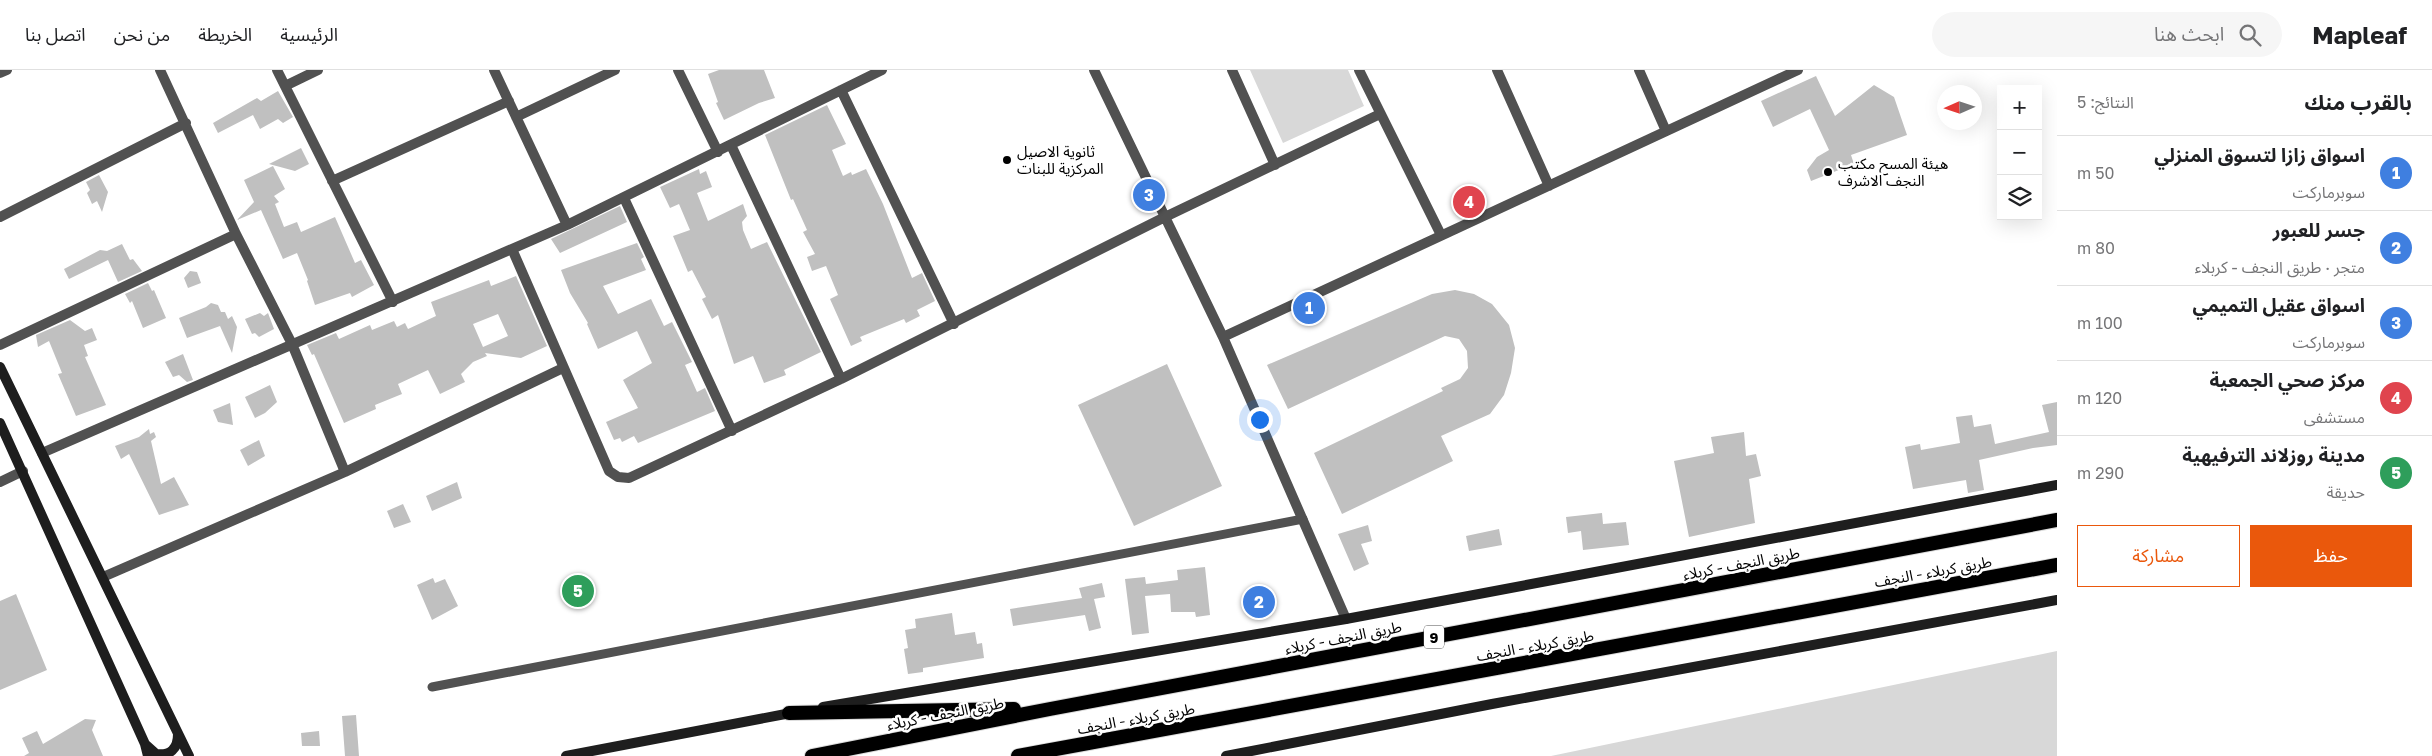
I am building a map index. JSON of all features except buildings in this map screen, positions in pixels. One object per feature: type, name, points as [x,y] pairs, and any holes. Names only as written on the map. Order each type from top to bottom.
[{"type":"highway","name":"طريق النجف - کربلاء","points":[[812,756],[1050,709],[2057,520]]},
{"type":"highway","name":"طريق کربلاء - النجف","points":[[1018,756],[2057,565]]},
{"type":"highway","points":[[789,713],[1050,709]]},
{"type":"main road","points":[[0,366],[189,756]]},
{"type":"main road","points":[[0,423],[145,744],[148,756]]},
{"type":"main road","points":[[566,756],[789,713],[1346,619],[2057,485]]},
{"type":"main road","points":[[1226,756],[1492,704],[2057,600]]},
{"type":"main road","points":[[145,744],[156,754],[170,753],[176,748],[178,734]]},
{"type":"street","points":[[160,70],[236,234],[292,344],[345,472]]},
{"type":"street","points":[[277,70],[393,302]]},
{"type":"street","points":[[284,86],[318,70]]},
{"type":"street","points":[[494,70],[567,225]]},
{"type":"street","points":[[516,117],[615,70]]},
{"type":"street","points":[[678,70],[718,152]]},
{"type":"street","points":[[42,453],[567,225],[882,70]]},
{"type":"street","points":[[1094,70],[1223,337],[1346,619]]},
{"type":"street","points":[[1232,70],[1275,165]]},
{"type":"street","points":[[1359,70],[1441,235]]},
{"type":"street","points":[[1497,70],[1549,186]]},
{"type":"street","points":[[1639,70],[1666,131]]},
{"type":"street","points":[[1223,337],[1798,70]]},
{"type":"street","points":[[841,90],[954,324]]},
{"type":"street","points":[[332,181],[509,101]]},
{"type":"street","points":[[512,249],[609,471],[618,477],[629,478],[842,379],[1165,217],[1380,114]]},
{"type":"street","points":[[0,217],[186,123]]},
{"type":"street","points":[[731,145],[842,379]]},
{"type":"street","points":[[624,198],[732,431]]},
{"type":"street","points":[[0,345],[236,234]]},
{"type":"street","points":[[103,577],[345,472],[563,368]]},
{"type":"street","points":[[0,482],[23,471]]},
{"type":"lane","points":[[432,687],[1303,519]]},
{"type":"shaded area","points":[[1250,70],[1348,70],[1364,106],[1283,143]]},
{"type":"shaded area","points":[[2057,651],[2057,756],[1551,756]]},
{"type":"place","name":"ثانوية الاصيل المركزية للبنات","points":[[1007,160]]},
{"type":"place","name":"هيئة المسح مكتب النجف الاشرف","points":[[1828,172]]},
{"type":"place","name":"اسواق عقيل التميمي","points":[[1149,195]]},
{"type":"place","name":"مركز صحي الجمعية","points":[[1469,202]]},
{"type":"place","name":"اسواق زازا لتسوق المنزلي","points":[[1309,308]]},
{"type":"place","name":"مدينة روزلاند الترفيهية","points":[[578,591]]},
{"type":"place","name":"جسر للعبور","points":[[1259,602]]}]
